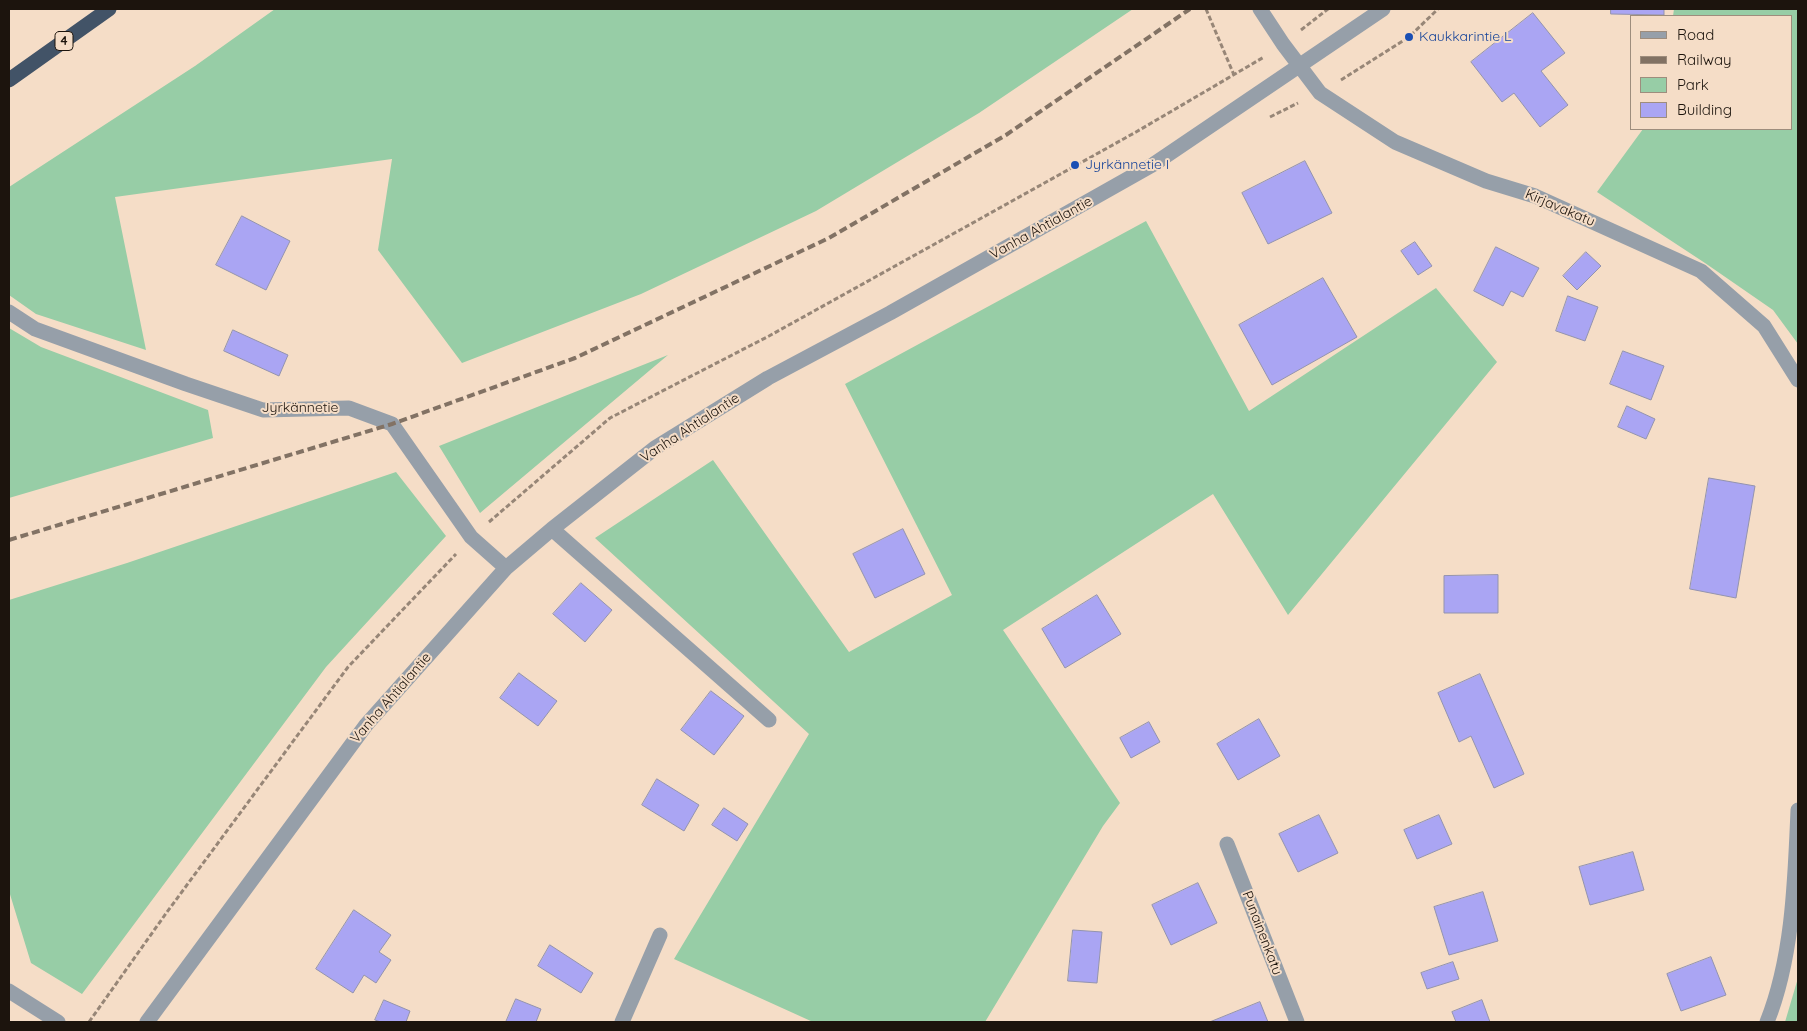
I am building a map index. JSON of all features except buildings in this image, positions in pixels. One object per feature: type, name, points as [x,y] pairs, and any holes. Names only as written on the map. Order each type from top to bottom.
[{"type":"highway","name":"4","points":[[9,80],[109,9]]},
{"type":"street","name":"Kirjavakatu","points":[[1260,9],[1283,44],[1320,93],[1395,142],[1486,181],[1535,196],[1701,272],[1764,326],[1798,380]]},
{"type":"street","name":"Vanha Ahtialantie","points":[[147,1022],[366,725],[506,568],[552,529],[655,448],[768,378],[890,313],[1154,164],[1383,9]]},
{"type":"street","name":"Jyrkännetie","points":[[9,312],[35,329],[263,410],[349,408],[392,424],[471,538],[506,568]]},
{"type":"street","points":[[552,529],[769,720]]},
{"type":"street","points":[[1766,1022],[1774,1003],[1789,941],[1798,810]]},
{"type":"street","name":"Punainenkatu","points":[[1227,844],[1297,1022]]},
{"type":"street","points":[[622,1022],[660,934]]},
{"type":"street","points":[[9,992],[58,1022]]},
{"type":"path","points":[[1206,9],[1234,75]]},
{"type":"path","points":[[1320,93],[1409,36],[1438,9]]},
{"type":"green space","points":[[275,9],[1133,9],[979,113],[816,211],[641,294],[462,363],[378,250],[392,159],[115,197],[146,350],[36,314],[9,295],[9,187],[195,66]]},
{"type":"green space","points":[[1674,9],[1798,9],[1798,344],[1773,310],[1597,192],[1642,130],[1792,130],[1792,15],[1673,15]]},
{"type":"green space","points":[[1146,221],[1249,411],[1436,288],[1497,362],[1288,615],[1213,494],[1003,630],[1120,803],[1103,826],[985,1022],[813,1022],[674,959],[809,734],[595,538],[713,460],[849,652],[952,595],[845,384]]},
{"type":"green space","points":[[9,328],[41,347],[208,410],[213,438],[9,498]]},
{"type":"green space","points":[[668,355],[480,513],[439,446]]},
{"type":"green space","points":[[396,472],[446,536],[326,667],[82,994],[31,963],[9,891],[9,600],[127,563]]},
{"type":"green space","points":[[1798,978],[1798,1022],[1785,1022]]},
{"type":"railway","points":[[9,540],[392,424],[575,358],[829,238],[1006,135],[1190,9]]},
{"type":"place","name":"Kaukkarintie L","points":[[1409,37]]},
{"type":"place","name":"Jyrkännetie I","points":[[1075,165]]}]
